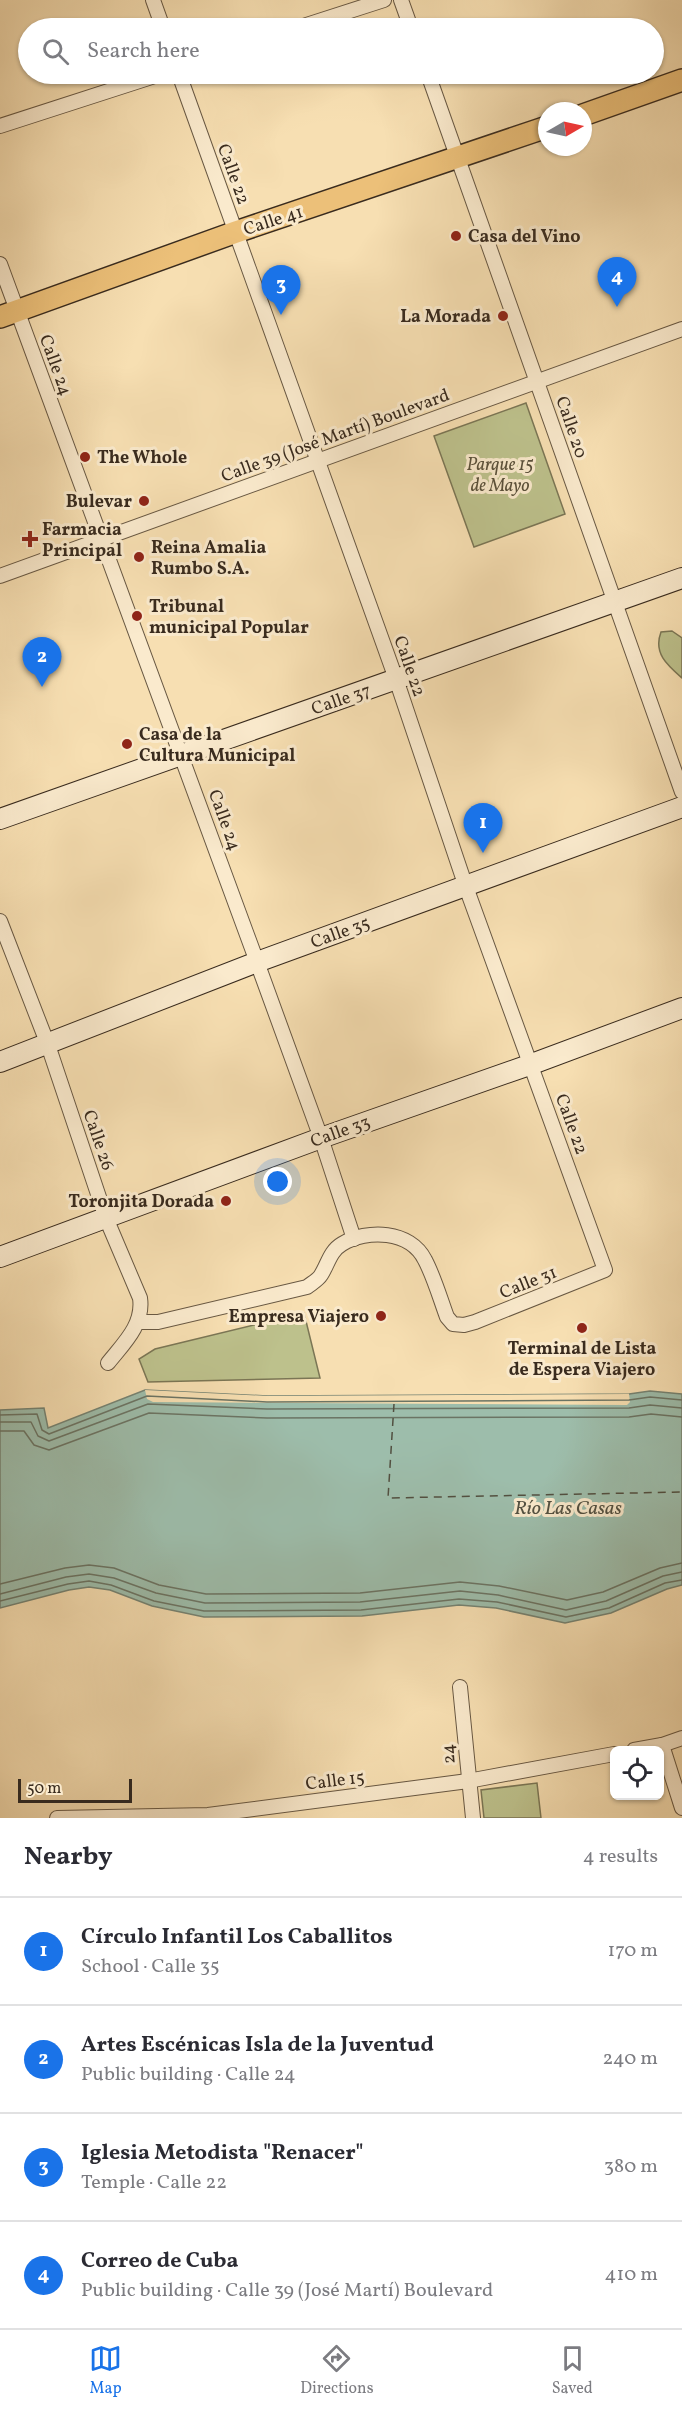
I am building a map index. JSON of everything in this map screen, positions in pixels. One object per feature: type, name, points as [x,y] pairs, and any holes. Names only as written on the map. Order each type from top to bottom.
[{"type":"main road","points":[[592,112],[682,80]]},
{"type":"main road","name":"Calle 41","points":[[9,314],[236,232],[538,130]]},
{"type":"street","points":[[153,0],[159,18]]},
{"type":"street","points":[[328,18],[384,0]]},
{"type":"street","points":[[401,0],[407,18]]},
{"type":"street","points":[[0,126],[130,84]]},
{"type":"street","name":"Calle 22","points":[[183,84],[396,680],[466,887],[605,1270]]},
{"type":"street","name":"Calle 20","points":[[432,84],[682,792]]},
{"type":"street","name":"Calle 24","points":[[0,264],[9,314],[100,539],[182,755],[321,1138],[354,1239]]},
{"type":"street","name":"Calle 39 (José Martí) Boulevard","points":[[0,576],[682,329]]},
{"type":"street","name":"Calle 37","points":[[0,819],[682,578]]},
{"type":"street","name":"Calle 35","points":[[0,1062],[258,962],[682,807]]},
{"type":"street","name":"Calle 26","points":[[0,921],[48,1045],[106,1218],[140,1298],[141,1308],[138,1322]]},
{"type":"street","name":"Calle 33","points":[[0,1257],[682,1008]]},
{"type":"street","name":"Calle 31","points":[[354,1239],[374,1235],[394,1235],[410,1244],[424,1257],[447,1317],[453,1324],[464,1325],[605,1270]]},
{"type":"street","points":[[108,1364],[138,1322],[158,1323],[307,1287],[320,1277],[331,1254],[341,1245],[354,1239]]},
{"type":"street","name":"24","points":[[460,1687],[473,1818]]},
{"type":"street","points":[[656,1746],[682,1738]]},
{"type":"street","points":[[662,1745],[682,1808]]},
{"type":"street","name":"Calle 15","points":[[57,1818],[208,1816],[468,1781],[610,1755]]},
{"type":"green space","name":"Parque 15 de Mayo","points":[[526,403],[565,514],[474,547],[434,436]]},
{"type":"green space","points":[[672,631],[682,638],[682,678],[660,652],[661,632]]},
{"type":"green space","points":[[304,1313],[320,1378],[148,1382],[139,1359],[155,1349]]},
{"type":"green space","points":[[537,1783],[541,1818],[484,1818],[481,1790]]},
{"type":"water","name":"Río Las Casas","points":[[145,1390],[267,1396],[629,1394],[650,1391],[682,1394],[682,1585],[611,1613],[565,1623],[496,1608],[459,1605],[362,1616],[204,1617],[152,1606],[110,1590],[89,1587],[0,1608],[0,1410],[44,1408],[48,1428]]},
{"type":"pier","points":[[145,1390],[267,1396],[629,1394],[630,1402],[627,1405],[153,1402],[147,1399]]},
{"type":"ferry route","points":[[394,1404],[388,1498],[682,1492]]},
{"type":"place","name":"Casa del Vino","points":[[456,236]]},
{"type":"place","name":"Correo de Cuba","points":[[617,307]]},
{"type":"place","name":"Iglesia Metodista \"Renacer\"","points":[[281,315]]},
{"type":"place","name":"La Morada","points":[[503,316]]},
{"type":"place","name":"The Whole","points":[[85,457]]},
{"type":"place","name":"Bulevar","points":[[144,501]]},
{"type":"place","name":"Farmacia Principal","points":[[30,539]]},
{"type":"place","name":"Reina Amalia Rumbo S.A.","points":[[139,557]]},
{"type":"place","name":"Tribunal municipal Popular","points":[[137,616]]},
{"type":"place","name":"Artes Escénicas Isla de la Juventud","points":[[42,687]]},
{"type":"place","name":"Casa de la Cultura Municipal","points":[[127,744]]},
{"type":"place","name":"Círculo Infantil Los Caballitos","points":[[483,853]]},
{"type":"place","name":"Toronjita Dorada","points":[[226,1201]]},
{"type":"place","name":"Empresa Viajero","points":[[381,1316]]},
{"type":"place","name":"Terminal de Lista de Espera Viajero","points":[[582,1328]]}]
